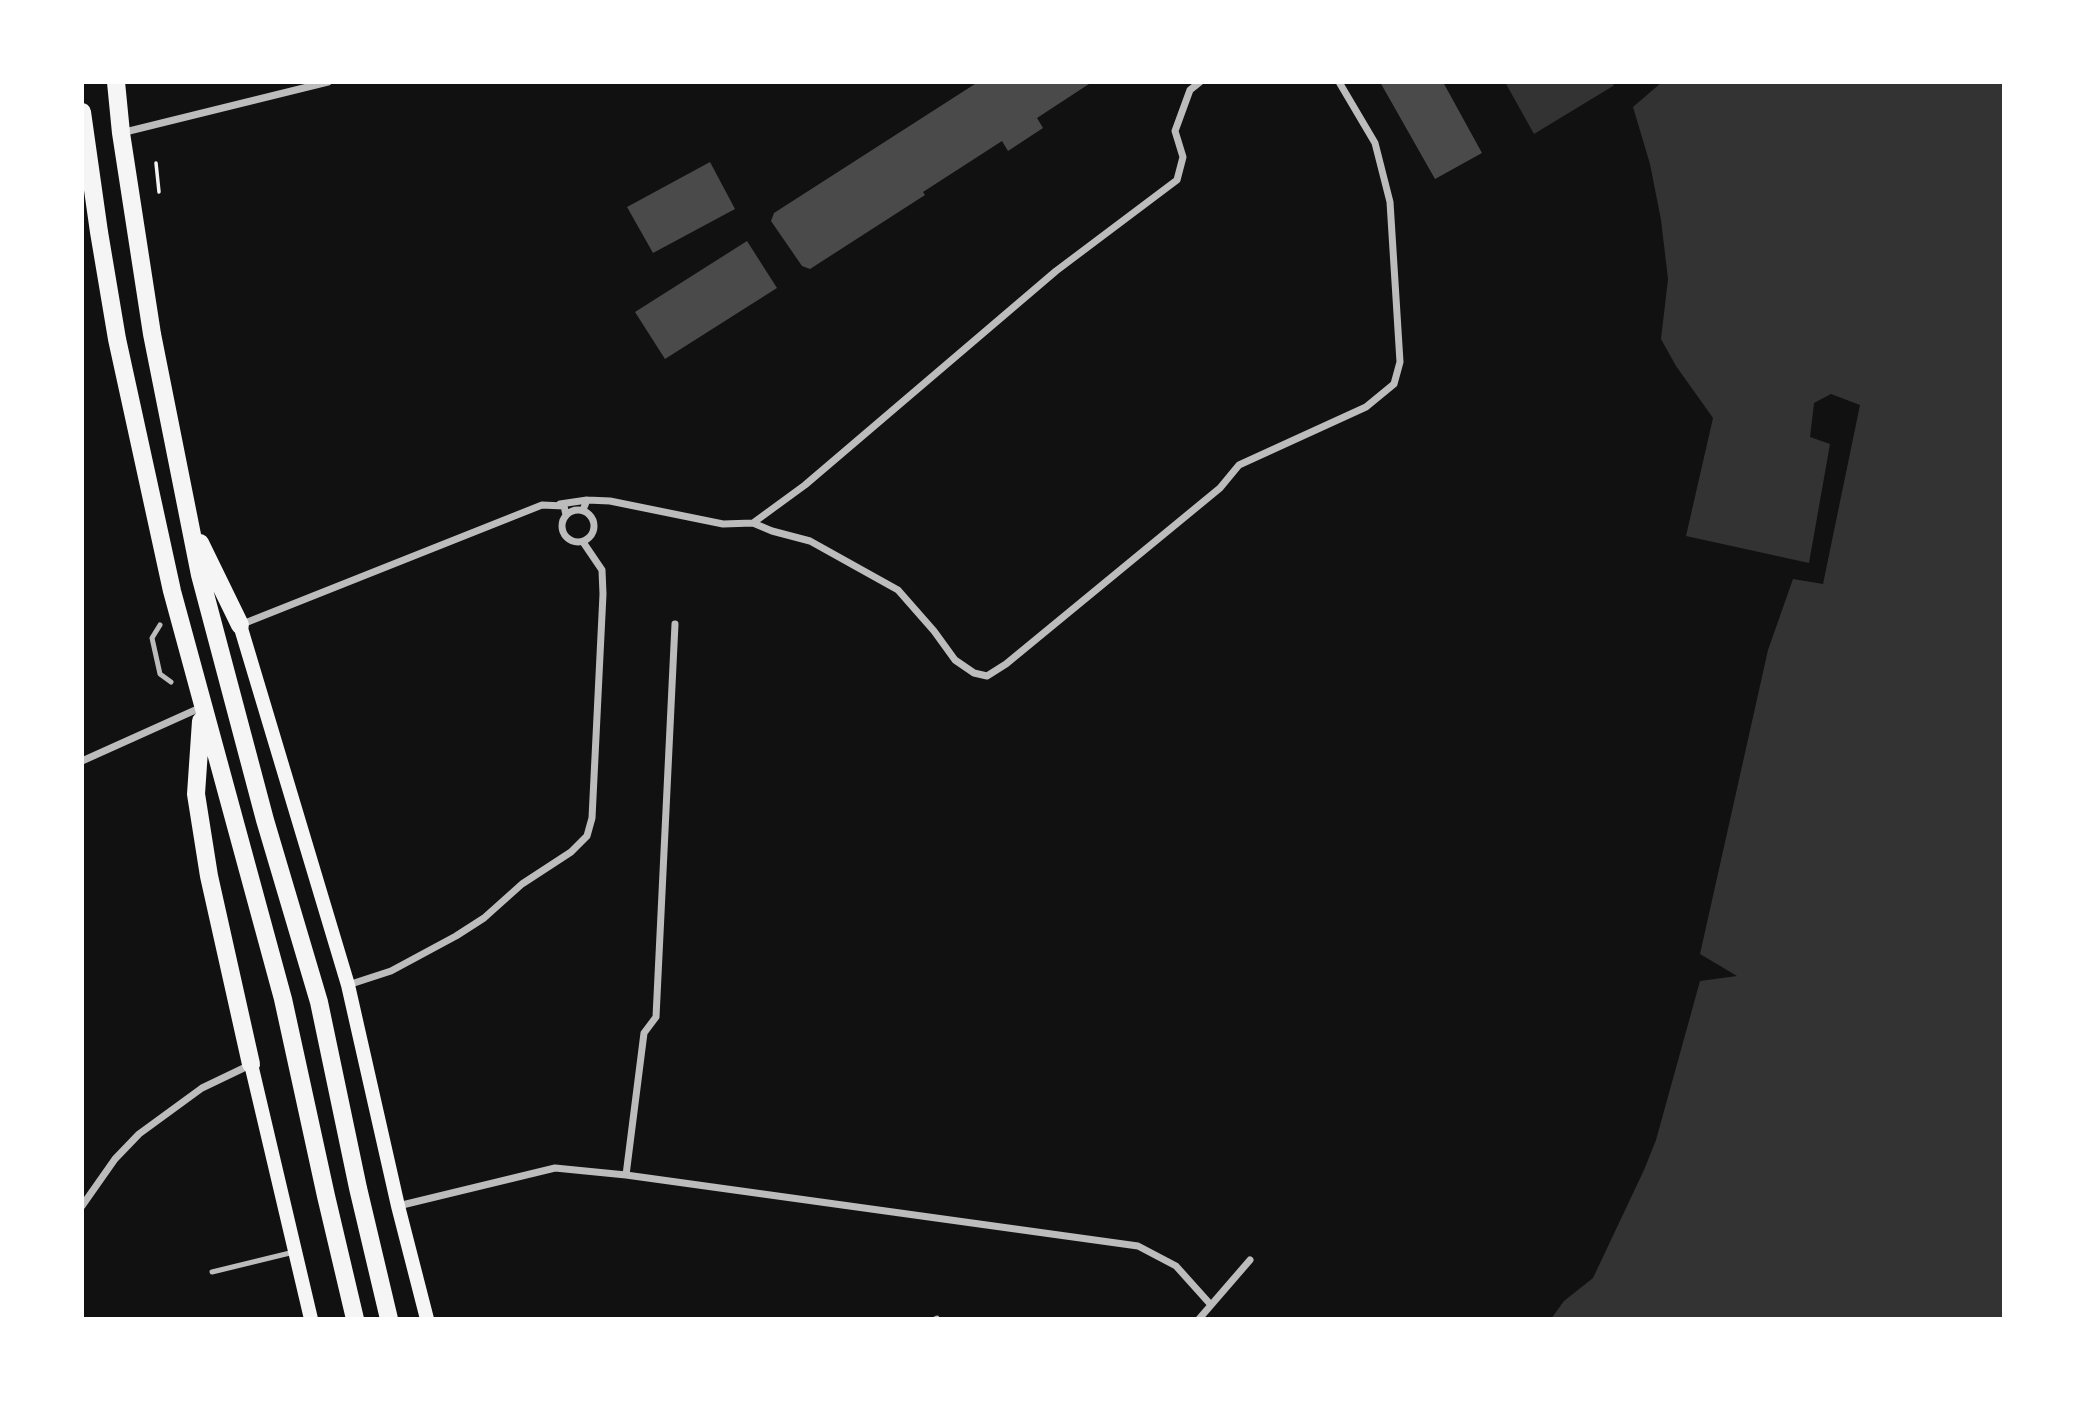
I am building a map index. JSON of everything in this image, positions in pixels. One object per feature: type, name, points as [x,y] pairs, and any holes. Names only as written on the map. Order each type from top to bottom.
[{"type":"highway","points":[[116,82],[121,134],[150,322],[200,575],[252,772],[318,1002],[389,1319]]},
{"type":"highway","points":[[82,112],[117,339],[172,592],[280,987],[355,1319]]},
{"type":"highway","points":[[187,514],[240,625]]},
{"type":"highway","points":[[202,707],[196,794],[209,876],[251,1064]]},
{"type":"main road","points":[[240,625],[348,985],[398,1206],[427,1319]]},
{"type":"main road","points":[[251,1064],[311,1319]]},
{"type":"street","points":[[121,134],[328,82]]},
{"type":"street","points":[[753,523],[825,468],[1056,271],[1177,180],[1183,157],[1175,131],[1190,90],[1200,82]]},
{"type":"street","points":[[240,625],[542,505],[587,500],[622,503],[723,524],[753,523],[810,541],[898,590],[955,660],[974,673],[987,676],[1006,664],[1220,488],[1239,465],[1366,407],[1394,384],[1400,362],[1390,202],[1375,144],[1339,82]]},
{"type":"street","points":[[583,510],[587,500]]},
{"type":"street","points":[[556,504],[564,506],[566,514]]},
{"type":"street","points":[[583,510],[593,518],[595,526],[592,535],[583,541],[570,540],[564,535],[562,523],[566,514],[583,510]]},
{"type":"street","points":[[348,985],[391,971],[456,936],[484,918],[522,884],[571,852],[587,836],[592,818],[603,594],[602,570],[583,541]]},
{"type":"street","points":[[626,1175],[644,1033],[656,1017],[675,624]]},
{"type":"street","points":[[82,761],[202,707]]},
{"type":"street","points":[[82,1206],[115,1159],[139,1134],[202,1088],[251,1064]]},
{"type":"street","points":[[398,1206],[555,1168],[626,1175],[1138,1246],[1176,1266],[1211,1306]]},
{"type":"street","points":[[1199,1319],[1250,1260]]},
{"type":"lane","points":[[160,625],[152,638],[160,674],[171,682]]},
{"type":"lane","points":[[212,1272],[294,1252]]},
{"type":"path","points":[[156,163],[159,192]]},
{"type":"shaded area","points":[[1505,82],[1615,82],[1613,86],[1534,134]]},
{"type":"shaded area","points":[[1662,82],[2004,82],[2004,1319],[1551,1319],[1564,1301],[1593,1278],[1644,1170],[1656,1140],[1700,981],[1737,976],[1700,954],[1768,650],[1793,579],[1823,584],[1860,405],[1831,394],[1814,403],[1810,437],[1830,444],[1809,563],[1686,536],[1713,418],[1676,366],[1661,339],[1668,279],[1661,220],[1650,164],[1633,107]]},
{"type":"building","points":[[978,82],[1092,82],[1037,118],[1043,128],[1008,151],[1002,141],[923,192],[925,195],[810,269],[802,266],[771,221],[774,213]]},
{"type":"building","points":[[1380,82],[1443,82],[1482,153],[1435,179]]},
{"type":"building","points":[[710,162],[735,209],[653,253],[627,207]]},
{"type":"building","points":[[747,241],[777,288],[665,359],[635,312]]}]
